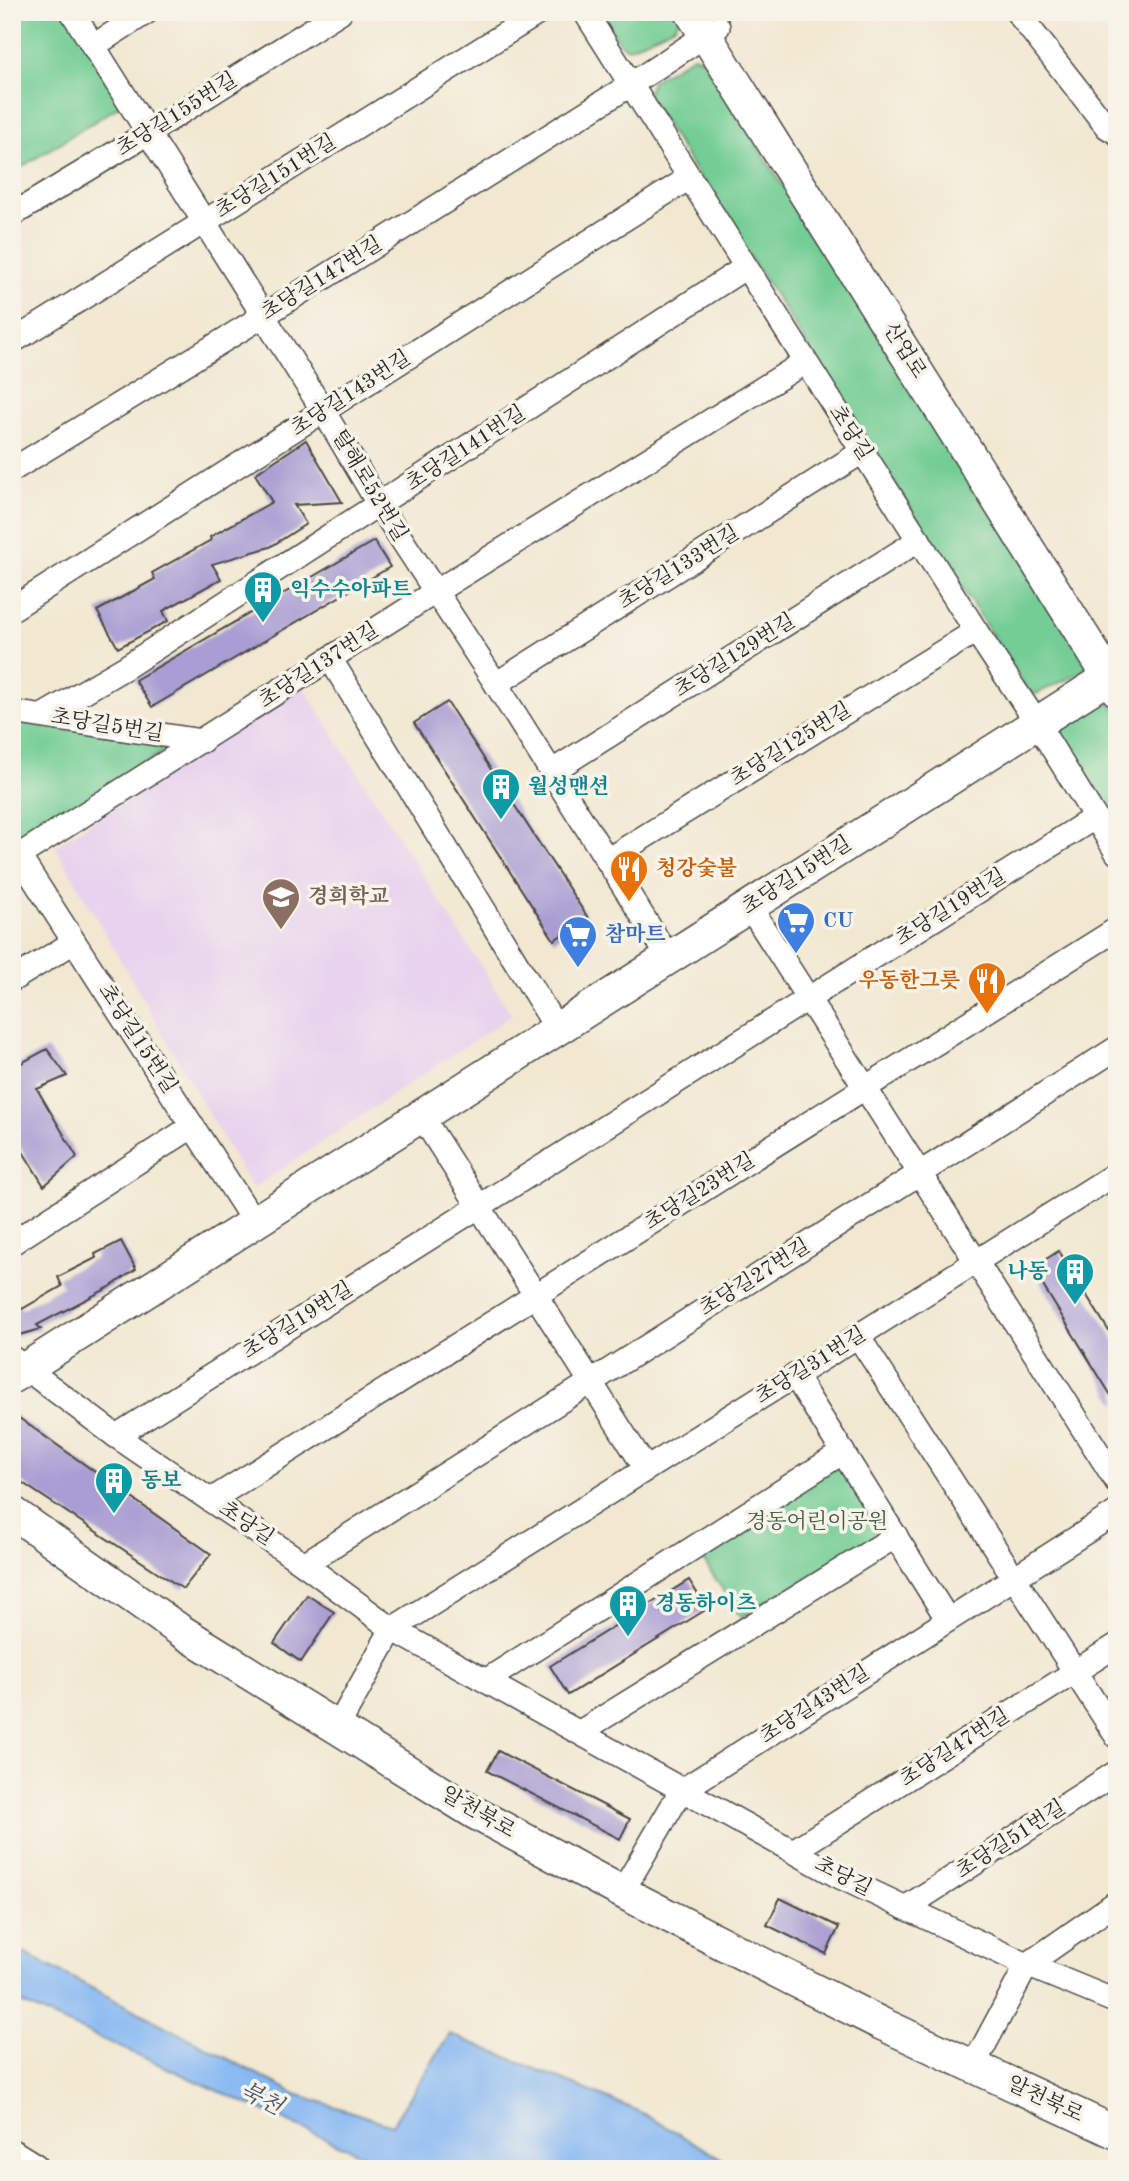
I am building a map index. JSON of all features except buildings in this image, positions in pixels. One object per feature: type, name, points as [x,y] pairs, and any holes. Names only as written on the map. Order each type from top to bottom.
[{"type":"street","name":"탈해로52번길","points":[[72,12],[324,412],[379,505],[669,958]]},
{"type":"street","points":[[93,46],[147,12]]},
{"type":"street","name":"초당길155번길","points":[[12,215],[340,12]]},
{"type":"street","name":"초당길151번길","points":[[12,342],[540,12]]},
{"type":"street","name":"초당길","points":[[585,12],[1117,853]]},
{"type":"street","points":[[1017,12],[1107,127],[1117,133]]},
{"type":"street","name":"초당길147번길","points":[[12,470],[631,85],[706,22]]},
{"type":"street","name":"산업로","points":[[706,22],[1115,673]]},
{"type":"street","name":"초당길143번길","points":[[12,609],[689,178]]},
{"type":"street","name":"초당길141번길","points":[[42,716],[126,667],[746,267]]},
{"type":"street","name":"초당길137번길","points":[[16,858],[435,592],[805,362]]},
{"type":"street","name":"초당길133번길","points":[[496,684],[862,452]]},
{"type":"street","name":"초당길129번길","points":[[551,772],[919,540]]},
{"type":"street","name":"초당길125번길","points":[[607,860],[976,631]]},
{"type":"street","points":[[331,660],[557,1029]]},
{"type":"street","name":"초당길15번길","points":[[17,1368],[254,1222],[1115,673]]},
{"type":"street","name":"초당길5번길","points":[[12,712],[202,741]]},
{"type":"street","name":"초당길19번길","points":[[116,1436],[1094,818]]},
{"type":"street","name":"초당길15번길","points":[[16,858],[75,942],[254,1222]]},
{"type":"street","points":[[749,906],[1117,1482]]},
{"type":"street","name":"초당길23번길","points":[[211,1500],[1117,929]]},
{"type":"street","points":[[12,980],[75,942]]},
{"type":"street","name":"초당길27번길","points":[[304,1564],[1117,1048]]},
{"type":"street","points":[[421,1115],[646,1469]]},
{"type":"street","points":[[12,1243],[193,1126]]},
{"type":"street","name":"초당길31번길","points":[[392,1629],[1117,1173]]},
{"type":"street","points":[[858,1336],[1117,1737]]},
{"type":"street","name":"초당길","points":[[17,1368],[304,1564],[392,1629],[836,1875],[1027,1965],[1117,2002]]},
{"type":"street","points":[[795,1376],[948,1620]]},
{"type":"street","points":[[486,1680],[843,1452]]},
{"type":"street","name":"알천북로","points":[[12,1512],[181,1631],[475,1813],[622,1892],[846,2006],[1117,2133]]},
{"type":"street","name":"초당길43번길","points":[[681,1791],[1117,1512]]},
{"type":"street","points":[[580,1732],[896,1536]]},
{"type":"street","points":[[337,1728],[392,1629]]},
{"type":"street","name":"초당길47번길","points":[[793,1851],[1117,1645]]},
{"type":"street","name":"초당길51번길","points":[[905,1908],[1117,1772]]},
{"type":"street","points":[[622,1892],[681,1791]]},
{"type":"street","points":[[973,2066],[1027,1965],[1117,1902]]},
{"type":"street","points":[[12,2156],[33,2169]]},
{"type":"shaded area","name":"경희학교","points":[[302,685],[512,1015],[252,1189],[55,846]]},
{"type":"green space","points":[[12,12],[81,12],[132,98],[12,173]]},
{"type":"green space","points":[[600,12],[678,12],[680,16],[675,26],[629,48],[621,45]]},
{"type":"green space","points":[[693,56],[701,58],[1088,662],[1082,672],[1036,694],[1028,691],[647,95],[652,81]]},
{"type":"green space","points":[[1102,701],[1110,703],[1117,713],[1117,833],[1056,740],[1061,725]]},
{"type":"green space","points":[[12,717],[173,745],[12,851]]},
{"type":"green space","name":"경동어린이공원","points":[[837,1461],[880,1533],[741,1618],[696,1549]]},
{"type":"water","name":"북천","points":[[12,1942],[18,1950],[296,2094],[392,2125],[450,2034],[638,2111],[740,2169],[394,2169],[12,1999]]},
{"type":"place","name":"익수수아파트","points":[[263,624]]},
{"type":"place","name":"월성맨션","points":[[501,821]]},
{"type":"place","name":"청강숯불","points":[[629,903]]},
{"type":"place","name":"경희학교","points":[[281,931]]},
{"type":"place","name":"CU","points":[[796,955]]},
{"type":"place","name":"참마트","points":[[578,969]]},
{"type":"place","name":"우동한그릇","points":[[987,1015]]},
{"type":"place","name":"나동","points":[[1075,1306]]},
{"type":"place","name":"동보","points":[[114,1515]]},
{"type":"place","name":"경동하이츠","points":[[628,1638]]}]
